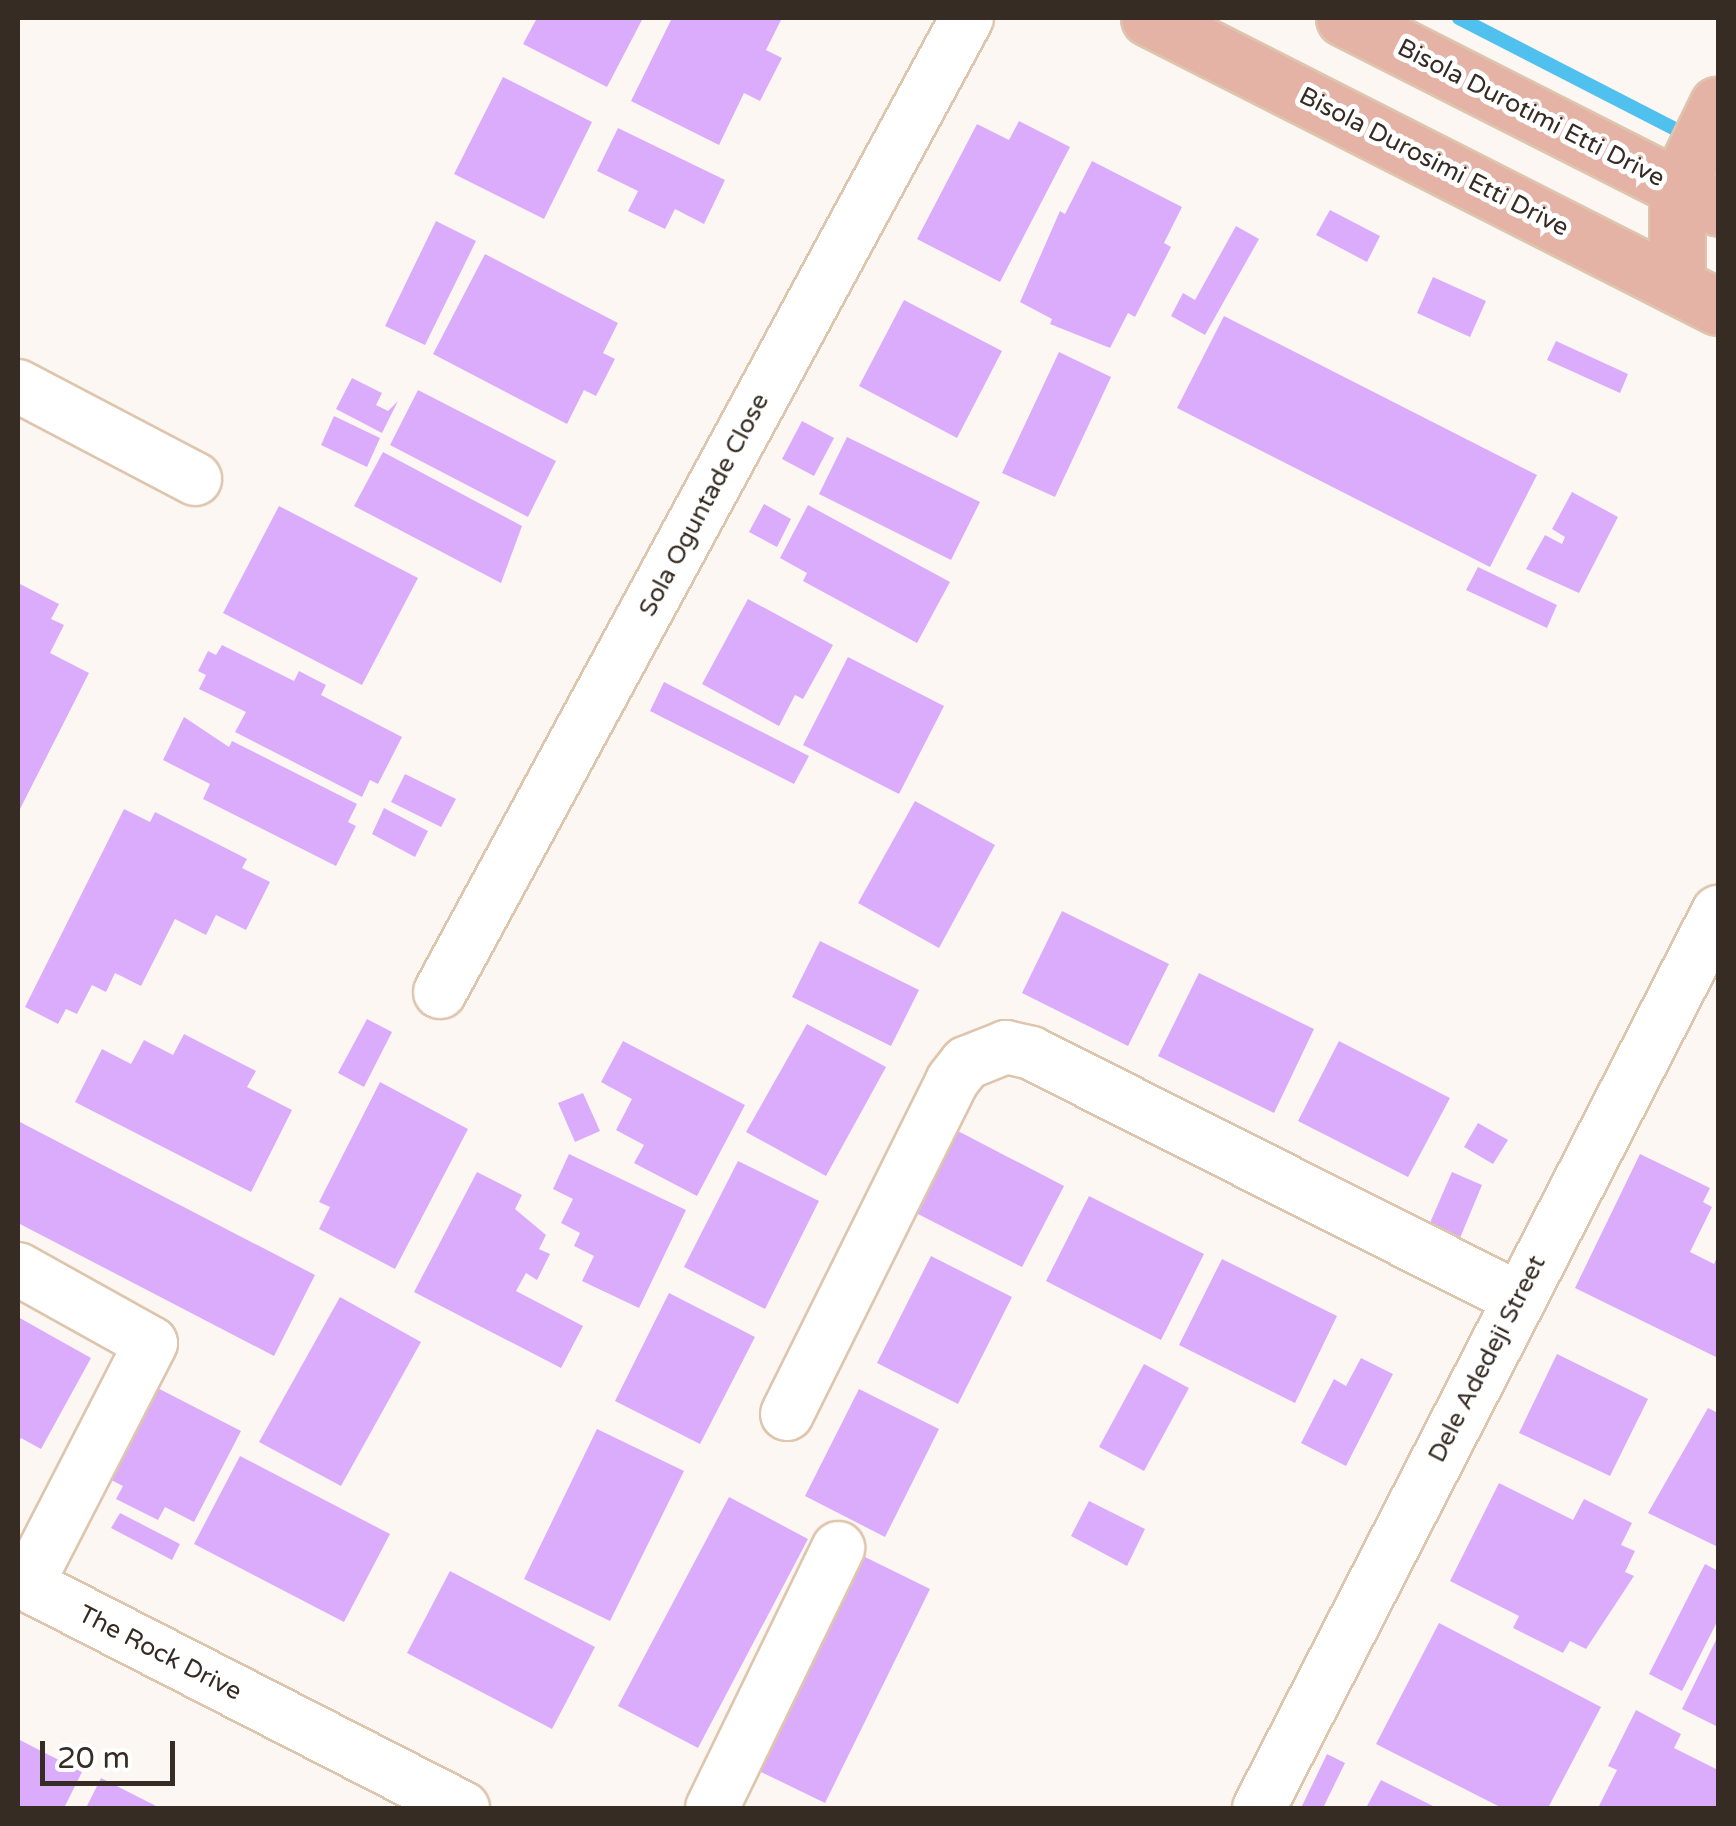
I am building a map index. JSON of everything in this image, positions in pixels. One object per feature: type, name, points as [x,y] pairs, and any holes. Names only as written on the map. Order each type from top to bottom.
[{"type":"main road","name":"Bisola Durosimi Etti Drive","points":[[1150,18],[1698,297]]},
{"type":"main road","name":"Bisola Durotimi Etti Drive","points":[[1344,18],[1702,155]]},
{"type":"main road","points":[[1698,297],[1702,155]]},
{"type":"street","name":"Sola Oguntade Close","points":[[440,992],[967,18]]},
{"type":"street","points":[[18,386],[195,479]]},
{"type":"street","name":"Dele Adedeji Street","points":[[1259,1808],[1518,1298],[1699,992],[1718,912]]},
{"type":"street","points":[[787,1414],[952,1082],[975,1058],[1006,1048],[1032,1053],[1518,1298]]},
{"type":"street","points":[[18,1269],[151,1343],[22,1582]]},
{"type":"street","points":[[712,1808],[838,1548]]},
{"type":"street","name":"The Rock Drive","points":[[22,1582],[463,1808]]},
{"type":"building","points":[[537,18],[643,18],[607,87],[523,44]]},
{"type":"building","points":[[672,18],[782,18],[766,50],[782,58],[760,101],[744,93],[719,145],[631,101]]},
{"type":"building","points":[[503,77],[592,122],[544,219],[454,174]]},
{"type":"building","points":[[1019,121],[1070,147],[1000,282],[917,239],[977,124],[1009,140]]},
{"type":"building","points":[[618,128],[725,180],[704,224],[675,209],[665,229],[628,211],[638,191],[597,171]]},
{"type":"building","points":[[1092,161],[1182,207],[1164,243],[1171,247],[1135,317],[1128,313],[1110,348],[1050,324],[1052,319],[1020,302],[1060,211],[1065,214]]},
{"type":"building","points":[[1330,210],[1380,236],[1367,262],[1316,235]]},
{"type":"building","points":[[436,221],[476,241],[425,345],[385,326]]},
{"type":"building","points":[[1236,226],[1259,239],[1205,335],[1171,316],[1183,293],[1195,300]]},
{"type":"building","points":[[485,254],[618,323],[603,353],[615,359],[596,396],[584,390],[567,424],[433,354]]},
{"type":"building","points":[[1433,277],[1486,301],[1470,337],[1417,313]]},
{"type":"building","points":[[904,300],[1002,351],[957,438],[859,386]]},
{"type":"building","points":[[1224,316],[1537,475],[1490,567],[1177,408]]},
{"type":"building","points":[[1556,341],[1628,374],[1620,393],[1547,360]]},
{"type":"building","points":[[1059,352],[1111,377],[1055,497],[1002,473]]},
{"type":"building","points":[[352,378],[382,393],[376,405],[388,411],[398,401],[382,433],[336,409]]},
{"type":"building","points":[[418,390],[556,461],[528,517],[390,445]]},
{"type":"building","points":[[334,416],[380,438],[367,467],[321,445]]},
{"type":"building","points":[[802,421],[834,438],[814,476],[782,459]]},
{"type":"building","points":[[847,437],[980,502],[951,560],[819,494]]},
{"type":"building","points":[[383,452],[522,526],[501,583],[354,506]]},
{"type":"building","points":[[1572,492],[1618,517],[1579,593],[1526,569],[1545,535],[1562,544],[1565,537],[1552,529]]},
{"type":"building","points":[[764,504],[791,519],[777,547],[749,532]]},
{"type":"building","points":[[808,505],[950,582],[917,643],[803,581],[807,573],[780,558]]},
{"type":"building","points":[[279,506],[418,578],[362,685],[223,613]]},
{"type":"building","points":[[1478,567],[1557,605],[1547,628],[1466,590]]},
{"type":"building","points":[[18,583],[59,604],[51,619],[64,625],[50,653],[89,673],[18,813]]},
{"type":"building","points":[[748,599],[833,645],[803,699],[795,695],[779,726],[702,684]]},
{"type":"building","points":[[222,645],[294,681],[299,671],[326,685],[321,695],[402,737],[378,784],[370,780],[362,797],[235,732],[246,712],[199,689],[206,675],[198,671],[208,651],[216,655]]},
{"type":"building","points":[[848,657],[944,706],[899,794],[803,745]]},
{"type":"building","points":[[664,682],[809,756],[794,784],[650,711]]},
{"type":"building","points":[[184,717],[229,747],[232,741],[357,804],[348,822],[356,826],[336,866],[203,799],[210,784],[163,760]]},
{"type":"building","points":[[405,774],[456,799],[441,827],[391,802]]},
{"type":"building","points":[[915,801],[995,845],[939,948],[858,903]]},
{"type":"building","points":[[384,808],[428,831],[415,857],[372,834]]},
{"type":"building","points":[[124,809],[150,822],[155,812],[247,859],[242,868],[270,882],[246,930],[216,915],[206,935],[175,919],[141,986],[115,973],[106,992],[92,985],[77,1014],[66,1009],[58,1024],[25,1007]]},
{"type":"building","points":[[1062,911],[1169,964],[1128,1046],[1022,993]]},
{"type":"building","points":[[820,941],[919,990],[891,1046],[792,997]]},
{"type":"building","points":[[1199,973],[1314,1029],[1274,1113],[1158,1056]]},
{"type":"building","points":[[367,1019],[392,1032],[364,1087],[338,1073]]},
{"type":"building","points":[[807,1024],[886,1067],[826,1176],[746,1132]]},
{"type":"building","points":[[184,1034],[256,1071],[247,1087],[292,1110],[251,1192],[75,1102],[102,1049],[131,1064],[144,1040],[173,1055]]},
{"type":"building","points":[[623,1041],[745,1105],[697,1196],[634,1163],[644,1145],[616,1130],[632,1099],[601,1082]]},
{"type":"building","points":[[1339,1041],[1450,1098],[1408,1177],[1298,1121]]},
{"type":"building","points":[[380,1082],[468,1129],[395,1269],[319,1229],[330,1207],[319,1202]]},
{"type":"building","points":[[583,1093],[600,1131],[575,1142],[558,1103]]},
{"type":"building","points":[[18,1121],[315,1275],[274,1356],[18,1223]]},
{"type":"building","points":[[1478,1123],[1508,1140],[1493,1164],[1464,1147]]},
{"type":"building","points":[[956,1130],[1064,1186],[1022,1267],[914,1212]]},
{"type":"building","points":[[569,1154],[686,1210],[639,1308],[582,1281],[594,1256],[574,1246],[580,1233],[561,1223],[573,1199],[553,1189]]},
{"type":"building","points":[[1640,1154],[1710,1188],[1703,1202],[1712,1207],[1690,1252],[1714,1264],[1718,1255],[1718,1358],[1575,1288]]},
{"type":"building","points":[[738,1161],[819,1201],[765,1309],[684,1267]]},
{"type":"building","points":[[477,1172],[522,1195],[515,1209],[546,1235],[539,1249],[550,1254],[537,1280],[526,1273],[516,1291],[583,1326],[561,1368],[414,1292]]},
{"type":"building","points":[[1452,1172],[1482,1185],[1460,1238],[1429,1225]]},
{"type":"building","points":[[1089,1196],[1204,1254],[1161,1340],[1046,1281]]},
{"type":"building","points":[[931,1256],[1012,1297],[958,1404],[877,1363]]},
{"type":"building","points":[[1222,1259],[1337,1316],[1295,1403],[1179,1345]]},
{"type":"building","points":[[669,1293],[755,1337],[700,1444],[615,1401]]},
{"type":"building","points":[[340,1297],[421,1342],[341,1486],[259,1442]]},
{"type":"building","points":[[18,1317],[91,1358],[41,1449],[21,1438],[18,1443]]},
{"type":"building","points":[[1557,1354],[1648,1399],[1610,1476],[1519,1433]]},
{"type":"building","points":[[1361,1358],[1393,1374],[1346,1466],[1301,1443],[1334,1379],[1346,1386]]},
{"type":"building","points":[[1144,1364],[1189,1388],[1144,1471],[1099,1447]]},
{"type":"building","points":[[144,1381],[241,1431],[194,1522],[165,1507],[158,1520],[116,1499],[123,1486],[97,1473]]},
{"type":"building","points":[[859,1389],[939,1429],[885,1537],[805,1496]]},
{"type":"building","points":[[1708,1408],[1718,1413],[1718,1547],[1648,1513]]},
{"type":"building","points":[[597,1429],[684,1471],[610,1621],[524,1579]]},
{"type":"building","points":[[240,1456],[390,1534],[344,1622],[194,1544]]},
{"type":"building","points":[[1499,1483],[1573,1520],[1584,1499],[1632,1523],[1621,1545],[1635,1551],[1625,1572],[1634,1576],[1586,1649],[1570,1641],[1563,1653],[1513,1628],[1519,1616],[1450,1581]]},
{"type":"building","points":[[729,1497],[808,1539],[698,1748],[618,1706]]},
{"type":"building","points":[[1089,1501],[1145,1529],[1127,1566],[1071,1536]]},
{"type":"building","points":[[120,1513],[180,1544],[172,1560],[111,1528]]},
{"type":"building","points":[[863,1556],[930,1589],[825,1803],[757,1770]]},
{"type":"building","points":[[1705,1564],[1718,1571],[1718,1620],[1682,1691],[1649,1674]]},
{"type":"building","points":[[450,1571],[595,1647],[552,1729],[407,1653]]},
{"type":"building","points":[[1439,1623],[1601,1707],[1548,1808],[1502,1808],[1376,1744]]},
{"type":"building","points":[[1718,1636],[1718,1727],[1682,1709]]},
{"type":"building","points":[[1636,1710],[1681,1734],[1674,1748],[1718,1770],[1718,1808],[1598,1808],[1617,1770],[1608,1766]]},
{"type":"building","points":[[18,1739],[82,1772],[64,1808],[18,1808]]},
{"type":"building","points":[[1327,1754],[1345,1763],[1323,1808],[1301,1808]]},
{"type":"building","points":[[101,1778],[160,1808],[86,1808]]},
{"type":"building","points":[[1381,1780],[1437,1808],[1366,1808]]},
{"type":"waterway","points":[[1459,18],[1689,136]]}]
